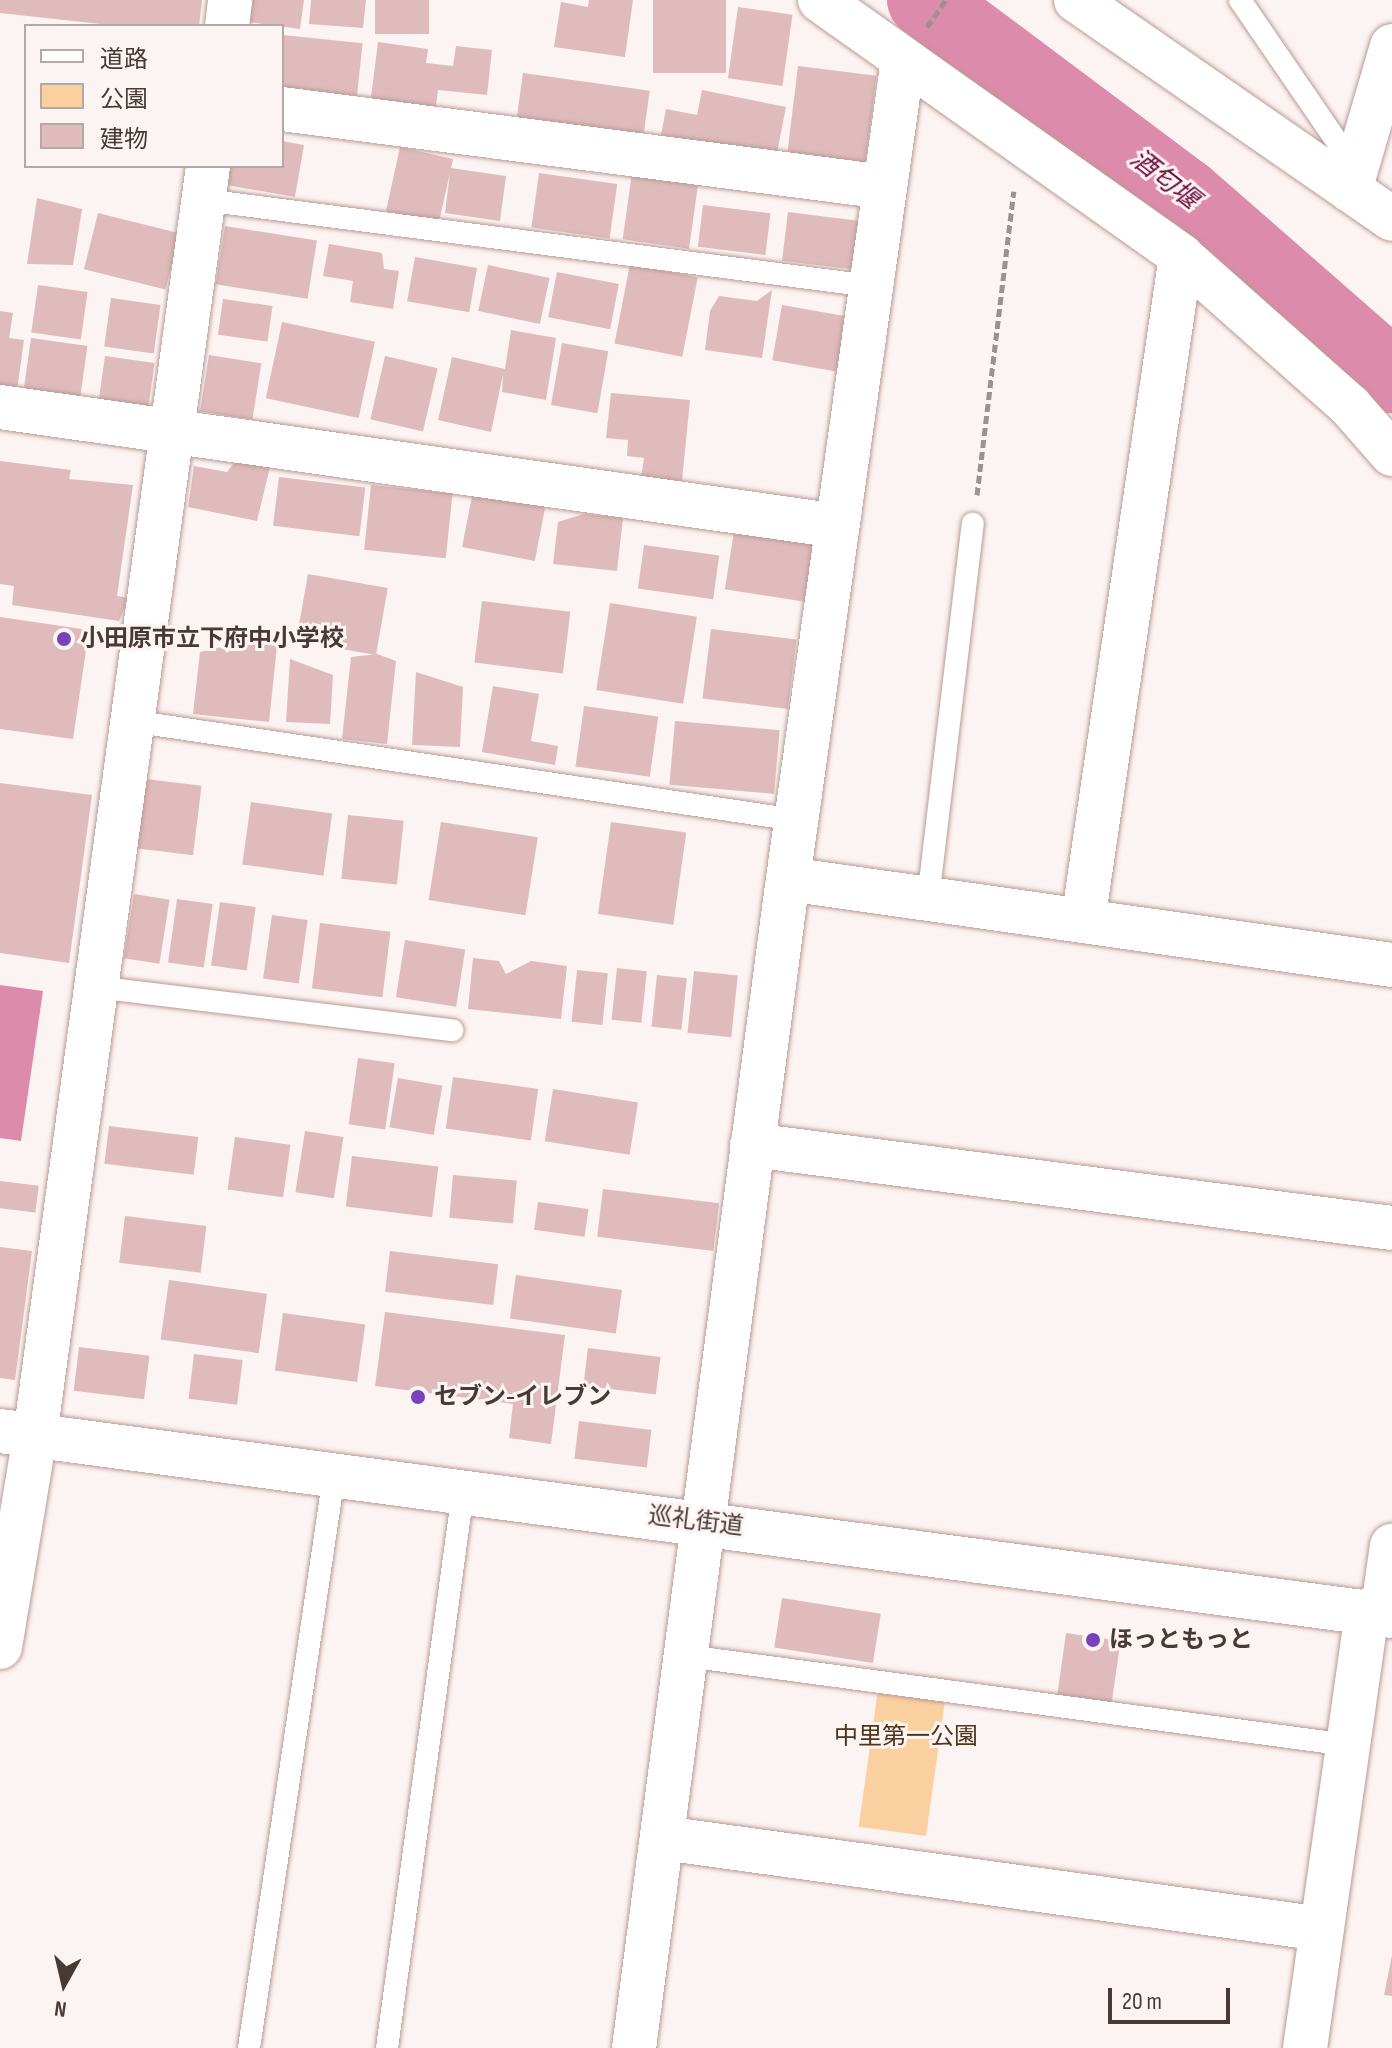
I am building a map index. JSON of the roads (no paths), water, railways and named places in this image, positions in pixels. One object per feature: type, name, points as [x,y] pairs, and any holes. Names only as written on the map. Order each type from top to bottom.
[{"type":"street","points":[[227,24],[230,0]]},
{"type":"street","points":[[820,0],[1181,256],[1350,406],[1392,454]]},
{"type":"street","points":[[1076,0],[1353,180],[1392,219]]},
{"type":"street","points":[[1353,180],[1392,46]]},
{"type":"street","points":[[634,2048],[706,1522],[752,1145],[903,60]]},
{"type":"street","points":[[284,109],[885,187]]},
{"type":"street","points":[[0,1647],[17,1433],[95,987],[206,183]]},
{"type":"street","points":[[1083,921],[1181,256]]},
{"type":"street","points":[[0,407],[838,526]]},
{"type":"street","points":[[788,879],[1392,965]]},
{"type":"street","points":[[752,1145],[1392,1228]]},
{"type":"street","name":"巡礼街道","points":[[17,1433],[706,1522],[1380,1614]]},
{"type":"street","points":[[1305,2048],[1348,1745],[1380,1614],[1392,1546]]},
{"type":"street","points":[[663,1838],[1322,1929]]},
{"type":"lane","points":[[1240,0],[1353,180]]},
{"type":"lane","points":[[206,183],[871,286]]},
{"type":"lane","points":[[928,899],[973,524]]},
{"type":"lane","points":[[131,721],[796,820]]},
{"type":"lane","points":[[95,987],[452,1030]]},
{"type":"lane","points":[[249,2048],[334,1476]]},
{"type":"lane","points":[[387,2048],[463,1492]]},
{"type":"lane","points":[[687,1656],[1348,1745]]},
{"type":"waterway","name":"酒匂堰","points":[[924,0],[1185,195],[1392,376]]},
{"type":"place","name":"小田原市立下府中小学校","points":[[64,639]]},
{"type":"place","name":"セブン-イレブン","points":[[418,1397]]},
{"type":"place","name":"ほっともっと","points":[[1093,1640]]},
{"type":"park label","name":"中里第一公園","points":[[906,1737]]}]
